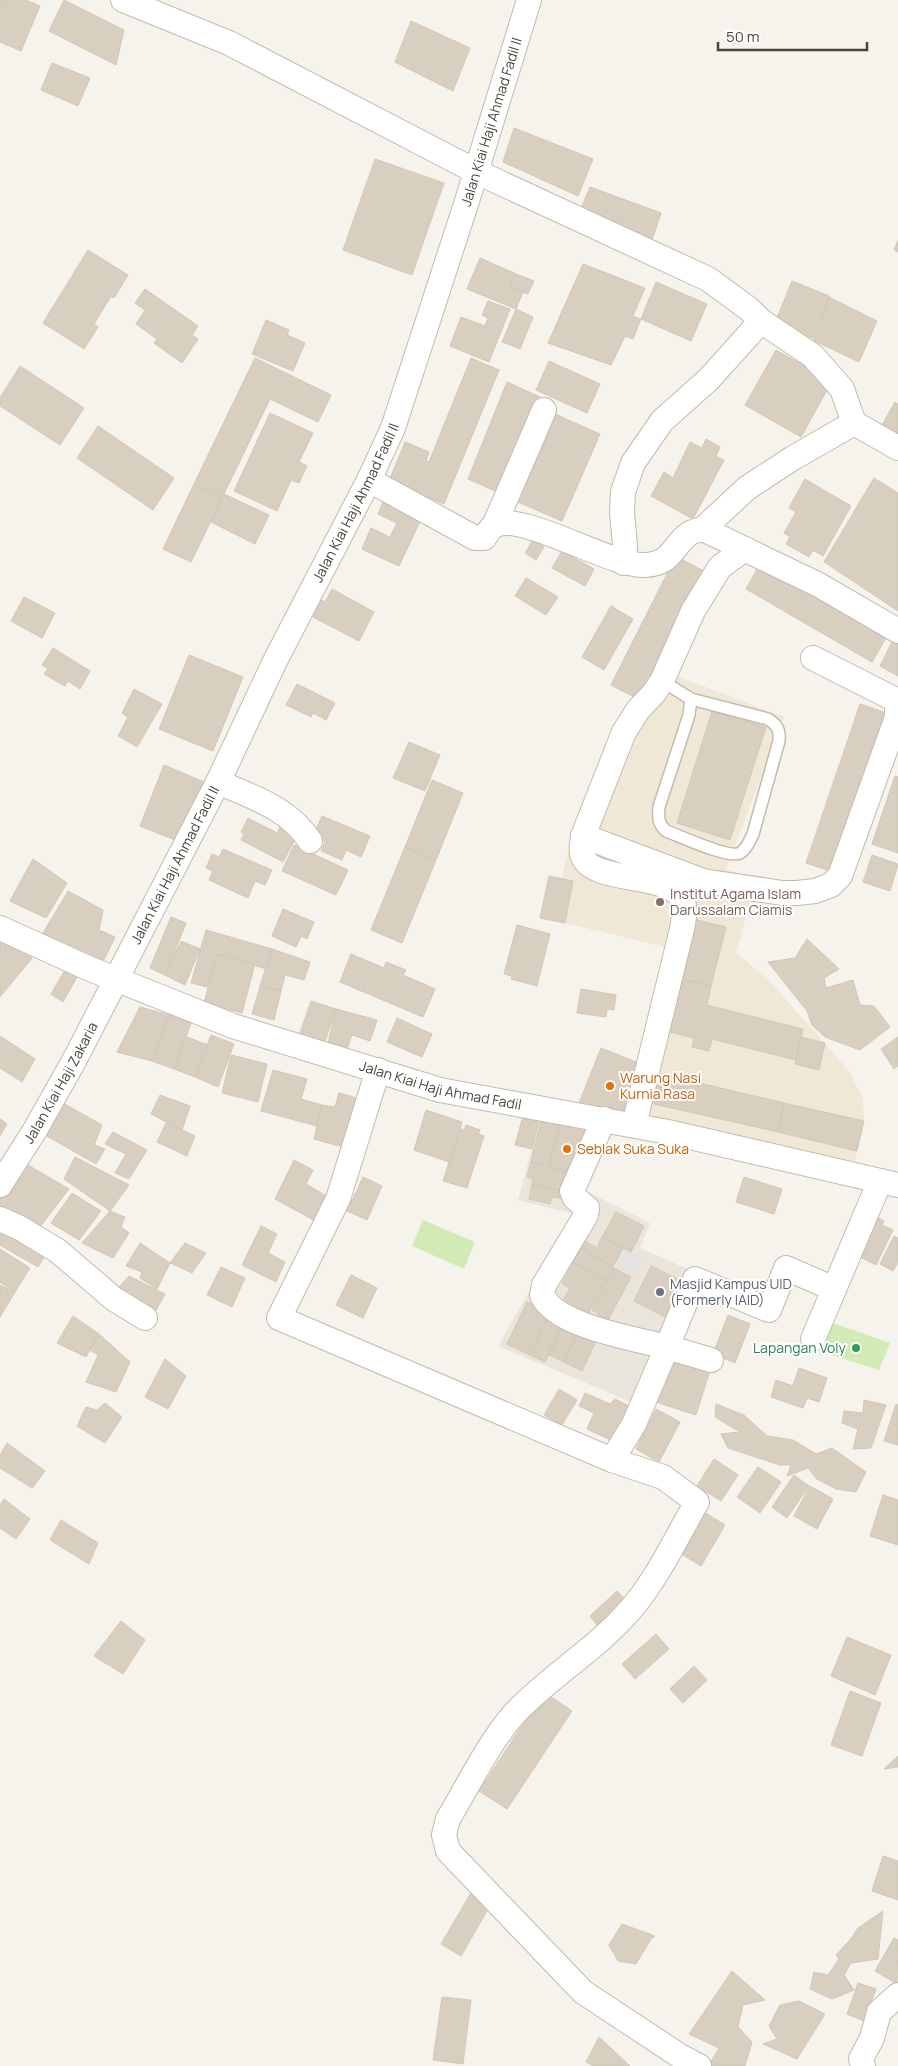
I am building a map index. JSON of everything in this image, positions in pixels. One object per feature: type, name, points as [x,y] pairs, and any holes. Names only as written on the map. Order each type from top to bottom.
[{"type":"street","points":[[123,0],[229,43],[476,172],[708,279],[749,309],[761,321],[812,356],[842,389],[854,423],[898,448]]},
{"type":"street","name":"Jalan Kiai Haji Ahmad Fadil II","points":[[115,978],[218,782],[276,659],[369,480],[392,428],[476,172],[529,0]]},
{"type":"street","points":[[625,557],[622,512],[624,492],[633,463],[662,421],[709,380],[761,321]]},
{"type":"street","points":[[369,480],[475,538],[484,538],[494,526],[544,410]]},
{"type":"street","points":[[494,526],[500,524],[526,526],[625,557],[644,565],[658,562],[671,555],[687,535],[703,529],[756,483],[854,423]]},
{"type":"street","points":[[703,529],[819,585],[898,631]]},
{"type":"street","points":[[634,1125],[680,934],[684,906],[681,897],[670,888],[600,870],[588,865],[583,858],[581,847],[583,836],[624,732],[638,710],[662,681],[693,611],[720,568],[745,549]]},
{"type":"street","points":[[583,836],[703,881],[782,893],[816,891],[831,885],[840,876],[897,718],[897,706],[894,700],[813,658]]},
{"type":"street","points":[[218,782],[283,813],[301,828],[310,841]]},
{"type":"street","name":"Jalan Kiai Haji Ahmad Fadil","points":[[0,928],[33,945],[233,1026],[440,1090],[634,1125],[889,1182]]},
{"type":"street","name":"Jalan Kiai Haji Zakaria","points":[[0,1185],[35,1130],[66,1075],[115,978]]},
{"type":"street","points":[[378,1070],[338,1199],[279,1318],[612,1460],[663,1477],[697,1502],[636,1604],[516,1713],[501,1731],[448,1819],[444,1835],[448,1850],[583,1992],[680,2056],[699,2066]]},
{"type":"street","points":[[604,1119],[572,1191],[575,1198],[587,1208],[586,1215],[544,1285],[542,1294],[550,1307],[591,1328],[711,1360]]},
{"type":"street","points":[[813,1338],[834,1288],[889,1182]]},
{"type":"street","points":[[0,1219],[20,1228],[58,1251],[114,1299],[145,1318]]},
{"type":"street","points":[[612,1460],[634,1424],[695,1280],[769,1310],[786,1268],[834,1288]]},
{"type":"street","points":[[863,2066],[861,2059],[872,2038],[879,2012],[898,1995]]},
{"type":"lane","points":[[662,681],[691,699],[768,719],[776,725],[780,732],[753,834],[748,845],[741,852],[734,855],[666,831],[661,826],[658,818],[659,807],[688,715],[691,699]]},
{"type":"shaded area","name":"Institut Agama Islam Darussalam Ciamis","points":[[656,668],[784,717],[726,869],[756,881],[736,953],[766,977],[850,1072],[863,1099],[864,1121],[854,1164],[626,1112],[672,949],[565,923],[573,881],[561,879],[574,831]]},
{"type":"shaded area","points":[[540,1118],[606,1130],[580,1188],[650,1223],[640,1248],[701,1275],[638,1405],[498,1346],[573,1214],[518,1200]]},
{"type":"shaded area","points":[[624,1249],[643,1258],[635,1275],[616,1266]]},
{"type":"green space","points":[[423,1220],[475,1242],[464,1269],[412,1246]]},
{"type":"green space","name":"Lapangan Voly","points":[[833,1323],[890,1343],[879,1370],[822,1352]]},
{"type":"building","points":[[0,0],[26,0],[40,6],[21,51],[0,42]]},
{"type":"building","points":[[64,0],[124,30],[116,65],[49,31]]},
{"type":"building","points":[[411,21],[470,48],[453,91],[395,62]]},
{"type":"building","points":[[52,63],[90,78],[78,106],[41,90]]},
{"type":"building","points":[[514,128],[593,159],[578,196],[503,162]]},
{"type":"building","points":[[375,159],[444,183],[412,275],[343,250]]},
{"type":"building","points":[[590,187],[661,213],[652,240],[580,211]]},
{"type":"building","points":[[898,240],[898,252],[894,250]]},
{"type":"building","points":[[88,250],[128,275],[114,298],[111,296],[94,324],[98,327],[84,349],[43,323]]},
{"type":"building","points":[[480,258],[516,274],[510,287],[523,292],[516,309],[467,289]]},
{"type":"building","points":[[583,264],[645,288],[633,316],[641,319],[633,339],[625,336],[611,365],[548,343]]},
{"type":"building","points":[[516,274],[534,281],[528,294],[510,287]]},
{"type":"building","points":[[792,281],[829,296],[812,338],[775,323]]},
{"type":"building","points":[[656,282],[707,304],[691,341],[641,319]]},
{"type":"building","points":[[145,289],[198,326],[192,335],[198,339],[182,363],[154,343],[157,339],[136,324],[145,310],[135,303]]},
{"type":"building","points":[[829,297],[877,321],[859,362],[813,340]]},
{"type":"building","points":[[488,301],[510,309],[489,362],[450,346],[461,317],[485,326],[488,318],[482,315]]},
{"type":"building","points":[[516,309],[533,317],[520,349],[502,342]]},
{"type":"building","points":[[266,320],[289,330],[287,335],[305,343],[293,371],[252,354]]},
{"type":"building","points":[[776,350],[832,381],[801,437],[745,405]]},
{"type":"building","points":[[255,358],[331,395],[318,422],[270,399],[222,498],[194,484]]},
{"type":"building","points":[[471,358],[499,370],[444,504],[389,481],[405,442],[429,452],[426,461],[429,462]]},
{"type":"building","points":[[549,361],[600,384],[587,413],[536,390]]},
{"type":"building","points":[[20,366],[84,408],[60,445],[0,406],[0,398]]},
{"type":"building","points":[[507,382],[540,397],[502,494],[468,479]]},
{"type":"building","points":[[895,402],[898,404],[898,441],[880,429]]},
{"type":"building","points":[[548,411],[600,434],[562,521],[511,499]]},
{"type":"building","points":[[270,413],[313,433],[299,462],[307,466],[299,483],[291,480],[277,511],[234,491]]},
{"type":"building","points":[[98,426],[174,478],[153,510],[77,458]]},
{"type":"building","points":[[706,439],[720,447],[716,456],[724,460],[693,519],[651,496],[664,472],[673,478],[690,442],[702,448]]},
{"type":"building","points":[[874,478],[898,493],[898,611],[824,562]]},
{"type":"building","points":[[805,479],[851,506],[823,556],[813,550],[809,557],[786,544],[790,537],[784,533],[796,512],[789,508]]},
{"type":"building","points":[[194,484],[222,498],[191,562],[163,549]]},
{"type":"building","points":[[224,494],[269,515],[255,544],[211,522]]},
{"type":"building","points":[[385,497],[423,515],[399,566],[362,549],[371,528],[390,537],[397,523],[378,514]]},
{"type":"building","points":[[533,540],[544,547],[536,560],[525,553]]},
{"type":"building","points":[[562,551],[594,569],[585,586],[552,568]]},
{"type":"building","points":[[676,556],[707,573],[642,701],[611,685]]},
{"type":"building","points":[[760,564],[886,638],[872,662],[746,589]]},
{"type":"building","points":[[526,578],[558,597],[546,615],[515,596]]},
{"type":"building","points":[[332,589],[374,612],[359,641],[313,617],[320,599],[325,602]]},
{"type":"building","points":[[24,597],[55,613],[42,638],[11,621]]},
{"type":"building","points":[[611,606],[633,619],[604,670],[582,657]]},
{"type":"building","points":[[893,640],[898,643],[898,676],[880,666]]},
{"type":"building","points":[[53,648],[90,671],[80,689],[68,681],[65,686],[44,674],[48,668],[42,665]]},
{"type":"building","points":[[189,655],[243,677],[213,751],[159,729]]},
{"type":"building","points":[[297,684],[335,703],[326,720],[313,713],[311,717],[286,705]]},
{"type":"building","points":[[134,689],[162,704],[137,747],[118,736],[128,717],[122,713]]},
{"type":"building","points":[[860,704],[889,714],[836,873],[806,863]]},
{"type":"building","points":[[712,711],[766,727],[730,840],[677,823]]},
{"type":"building","points":[[409,742],[440,755],[425,791],[393,778]]},
{"type":"building","points":[[164,765],[204,782],[180,842],[140,826]]},
{"type":"building","points":[[895,776],[898,777],[898,853],[872,844]]},
{"type":"building","points":[[432,780],[463,793],[436,860],[405,847]]},
{"type":"building","points":[[322,816],[370,836],[361,857],[346,850],[342,860],[321,851],[325,841],[313,836]]},
{"type":"building","points":[[248,818],[277,833],[283,821],[300,830],[283,862],[241,840],[244,834],[241,832]]},
{"type":"building","points":[[294,845],[348,870],[336,895],[282,871]]},
{"type":"building","points":[[405,847],[436,860],[402,943],[371,930]]},
{"type":"building","points":[[223,849],[272,870],[265,885],[255,881],[248,898],[209,880],[213,871],[206,868],[212,854],[219,857]]},
{"type":"building","points":[[872,855],[898,864],[890,891],[863,882]]},
{"type":"building","points":[[33,859],[67,883],[46,918],[10,901]]},
{"type":"building","points":[[549,876],[573,881],[565,923],[540,918]]},
{"type":"building","points":[[68,891],[103,910],[99,930],[115,937],[104,960],[43,933]]},
{"type":"building","points":[[283,909],[314,922],[307,939],[301,936],[296,947],[272,936]]},
{"type":"building","points":[[171,917],[186,923],[165,975],[150,968]]},
{"type":"building","points":[[693,919],[726,927],[711,986],[678,978]]},
{"type":"building","points":[[517,925],[550,934],[537,986],[511,979],[512,976],[504,974]]},
{"type":"building","points":[[206,930],[272,949],[266,969],[217,954],[207,987],[191,983]]},
{"type":"building","points":[[11,935],[32,958],[0,997],[0,942]]},
{"type":"building","points":[[807,939],[839,969],[824,978],[826,988],[853,980],[860,1005],[874,1006],[890,1027],[860,1050],[825,1037],[812,1025],[807,1011],[768,962],[795,958]]},
{"type":"building","points":[[181,941],[200,949],[185,985],[165,975]]},
{"type":"building","points":[[272,949],[310,962],[304,980],[285,975],[281,991],[260,986]]},
{"type":"building","points":[[217,954],[255,964],[242,1013],[204,1003]]},
{"type":"building","points":[[351,954],[384,968],[386,962],[406,970],[403,975],[435,989],[423,1017],[340,982]]},
{"type":"building","points":[[66,968],[78,975],[63,1002],[51,994]]},
{"type":"building","points":[[678,978],[711,986],[707,1005],[803,1029],[796,1060],[712,1039],[709,1051],[692,1047],[694,1038],[662,1030]]},
{"type":"building","points":[[260,986],[281,991],[274,1020],[252,1014]]},
{"type":"building","points":[[581,989],[616,995],[614,1010],[607,1009],[606,1017],[577,1013]]},
{"type":"building","points":[[311,1001],[336,1009],[323,1047],[298,1039]]},
{"type":"building","points":[[140,1007],[169,1015],[152,1061],[117,1052]]},
{"type":"building","points":[[336,1009],[377,1020],[370,1041],[352,1035],[347,1049],[328,1043]]},
{"type":"building","points":[[169,1015],[191,1023],[174,1069],[152,1061]]},
{"type":"building","points":[[397,1018],[432,1034],[422,1057],[387,1042]]},
{"type":"building","points":[[211,1035],[234,1044],[218,1087],[195,1077]]},
{"type":"building","points":[[0,1036],[35,1059],[22,1082],[0,1068]]},
{"type":"building","points":[[187,1037],[208,1045],[195,1077],[174,1069]]},
{"type":"building","points":[[801,1037],[825,1043],[819,1070],[795,1064]]},
{"type":"building","points":[[898,1037],[898,1066],[894,1069],[881,1049]]},
{"type":"building","name":"Warung Nasi Kurnia Rasa","points":[[601,1048],[641,1064],[625,1112],[577,1108]]},
{"type":"building","points":[[231,1055],[267,1064],[258,1102],[222,1093]]},
{"type":"building","points":[[273,1070],[307,1079],[301,1099],[322,1105],[317,1126],[261,1111]]},
{"type":"building","points":[[657,1073],[784,1103],[778,1132],[650,1103]]},
{"type":"building","points":[[339,1093],[364,1100],[350,1149],[314,1139],[322,1105],[335,1107]]},
{"type":"building","points":[[160,1095],[190,1106],[182,1130],[151,1114]]},
{"type":"building","points":[[61,1102],[102,1125],[94,1145],[105,1149],[96,1164],[45,1135]]},
{"type":"building","points":[[784,1103],[864,1121],[857,1151],[778,1132]]},
{"type":"building","points":[[426,1110],[462,1122],[449,1162],[414,1150]]},
{"type":"building","points":[[523,1116],[539,1120],[532,1149],[515,1145]]},
{"type":"building","points":[[0,1119],[7,1124],[0,1136]]},
{"type":"building","points":[[541,1120],[560,1125],[549,1167],[531,1162]]},
{"type":"building","points":[[166,1123],[195,1136],[187,1156],[157,1142]]},
{"type":"building","points":[[466,1125],[480,1130],[478,1134],[484,1136],[467,1188],[443,1181],[460,1128],[464,1130]]},
{"type":"building","name":"Seblak Suka Suka","points":[[560,1125],[585,1131],[574,1173],[549,1167]]},
{"type":"building","points":[[113,1132],[147,1150],[129,1179],[115,1173],[126,1154],[105,1144]]},
{"type":"building","points":[[75,1157],[129,1185],[110,1211],[64,1179]]},
{"type":"building","points":[[294,1160],[313,1170],[306,1184],[331,1199],[319,1223],[275,1199]]},
{"type":"building","points":[[21,1161],[69,1189],[36,1232],[0,1214],[0,1193]]},
{"type":"building","points":[[531,1162],[567,1171],[563,1191],[532,1184],[533,1178],[527,1177]]},
{"type":"building","points":[[363,1177],[382,1186],[367,1220],[340,1208],[344,1197],[352,1201]]},
{"type":"building","points":[[744,1177],[782,1189],[774,1214],[736,1202]]},
{"type":"building","points":[[532,1184],[563,1191],[561,1198],[552,1197],[550,1204],[529,1199]]},
{"type":"building","points":[[72,1193],[101,1211],[79,1240],[51,1223]]},
{"type":"building","points":[[110,1211],[125,1217],[121,1227],[129,1233],[113,1258],[82,1243]]},
{"type":"building","points":[[616,1212],[644,1226],[631,1252],[602,1237]]},
{"type":"building","points":[[869,1213],[884,1221],[882,1225],[893,1230],[876,1265],[850,1252]]},
{"type":"building","points":[[0,1226],[49,1250],[38,1267],[0,1245]]},
{"type":"building","points":[[261,1226],[277,1234],[268,1253],[285,1262],[276,1282],[242,1265]]},
{"type":"building","points":[[894,1236],[898,1238],[898,1262],[893,1271],[880,1264]]},
{"type":"building","points":[[602,1237],[623,1248],[613,1267],[581,1248],[585,1241],[597,1248]]},
{"type":"building","points":[[140,1243],[170,1263],[157,1289],[140,1278],[142,1272],[126,1266]]},
{"type":"building","points":[[185,1243],[206,1253],[192,1273],[170,1263]]},
{"type":"building","points":[[581,1248],[613,1267],[606,1281],[573,1262]]},
{"type":"building","points":[[0,1249],[30,1268],[15,1292],[0,1282]]},
{"type":"building","points":[[573,1262],[606,1281],[587,1316],[562,1302],[570,1288],[562,1284]]},
{"type":"building","name":"Masjid Kampus UID (Formerly IAID)","points":[[651,1266],[686,1283],[669,1319],[634,1301]]},
{"type":"building","points":[[221,1267],[245,1278],[232,1307],[207,1295]]},
{"type":"building","points":[[614,1268],[631,1277],[606,1324],[597,1319],[599,1314],[592,1310]]},
{"type":"building","points":[[351,1275],[377,1288],[363,1318],[336,1305]]},
{"type":"building","points":[[129,1276],[165,1294],[154,1314],[116,1291]]},
{"type":"building","points":[[0,1285],[15,1292],[0,1317]]},
{"type":"building","points":[[527,1302],[550,1313],[530,1355],[507,1344]]},
{"type":"building","points":[[550,1313],[565,1321],[545,1362],[530,1355]]},
{"type":"building","points":[[728,1315],[750,1324],[735,1363],[713,1354]]},
{"type":"building","points":[[73,1316],[99,1334],[86,1357],[57,1343]]},
{"type":"building","points":[[565,1321],[580,1328],[564,1362],[549,1355]]},
{"type":"building","points":[[580,1328],[598,1337],[582,1371],[564,1362]]},
{"type":"building","points":[[99,1334],[130,1362],[116,1392],[86,1382],[98,1355],[90,1350]]},
{"type":"building","points":[[671,1354],[711,1367],[696,1415],[656,1402]]},
{"type":"building","points":[[165,1359],[186,1376],[168,1409],[145,1397]]},
{"type":"building","points":[[799,1368],[827,1378],[819,1402],[807,1398],[803,1408],[771,1397],[776,1380],[793,1386]]},
{"type":"building","points":[[559,1389],[577,1400],[562,1425],[544,1415]]},
{"type":"building","points":[[585,1393],[610,1404],[615,1399],[633,1408],[617,1443],[587,1429],[594,1413],[579,1406]]},
{"type":"building","points":[[864,1400],[886,1405],[871,1448],[853,1449],[858,1429],[842,1423],[844,1411],[863,1413]]},
{"type":"building","points":[[105,1403],[122,1417],[105,1443],[77,1426],[86,1407],[97,1410]]},
{"type":"building","points":[[716,1404],[744,1415],[767,1436],[793,1440],[816,1454],[832,1448],[866,1472],[856,1492],[836,1489],[817,1479],[808,1468],[787,1476],[791,1465],[780,1465],[728,1448],[721,1434],[740,1432],[715,1417]]},
{"type":"building","points":[[896,1404],[898,1405],[898,1445],[884,1441]]},
{"type":"building","points":[[656,1409],[680,1422],[659,1462],[636,1449]]},
{"type":"building","points":[[7,1443],[45,1471],[32,1488],[0,1468],[0,1455]]},
{"type":"building","points":[[714,1459],[738,1475],[721,1501],[697,1486]]},
{"type":"building","points":[[758,1467],[781,1482],[760,1513],[737,1497]]},
{"type":"building","points":[[794,1475],[809,1486],[787,1518],[772,1507]]},
{"type":"building","points":[[810,1486],[833,1499],[817,1529],[794,1516]]},
{"type":"building","points":[[883,1495],[898,1500],[898,1545],[870,1536]]},
{"type":"building","points":[[4,1499],[30,1519],[16,1539],[0,1528],[0,1505]]},
{"type":"building","points":[[704,1512],[725,1525],[701,1566],[680,1553]]},
{"type":"building","points":[[61,1520],[98,1543],[89,1564],[50,1540]]},
{"type":"building","points":[[617,1591],[629,1604],[601,1630],[590,1616]]},
{"type":"building","points":[[121,1621],[145,1640],[123,1674],[94,1656]]},
{"type":"building","points":[[656,1634],[669,1649],[635,1679],[622,1664]]},
{"type":"building","points":[[847,1637],[891,1655],[875,1695],[831,1676]]},
{"type":"building","points":[[694,1666],[707,1680],[683,1703],[670,1689]]},
{"type":"building","points":[[850,1691],[881,1703],[862,1756],[831,1745]]},
{"type":"building","points":[[544,1692],[572,1711],[507,1809],[479,1791]]},
{"type":"building","points":[[898,1756],[898,1767],[884,1769]]},
{"type":"building","points":[[883,1856],[898,1861],[898,1900],[872,1891]]},
{"type":"building","points":[[471,1893],[491,1904],[461,1956],[441,1944]]},
{"type":"building","points":[[883,1911],[878,1959],[851,1963],[844,1975],[854,1990],[832,1999],[810,1989],[814,1972],[828,1975],[839,1959],[836,1955],[858,1928]]},
{"type":"building","points":[[622,1924],[655,1936],[651,1939],[636,1964],[618,1961],[609,1945]]},
{"type":"building","points":[[894,1938],[898,1940],[897,1984],[875,1971]]},
{"type":"building","points":[[732,1971],[765,2000],[743,2005],[738,2027],[752,2042],[745,2066],[708,2066],[719,2048],[689,2034]]},
{"type":"building","points":[[858,1983],[876,1989],[864,2021],[847,2014]]},
{"type":"building","points":[[442,1997],[471,2000],[463,2064],[433,2060]]},
{"type":"building","points":[[799,2001],[825,2014],[797,2059],[763,2044],[777,2039],[769,2026],[780,2005]]},
{"type":"building","points":[[599,2037],[630,2066],[594,2066],[586,2062]]},
{"type":"place","name":"Institut Agama Islam Darussalam Ciamis","points":[[660,902]]},
{"type":"place","name":"Warung Nasi Kurnia Rasa","points":[[610,1086]]},
{"type":"place","name":"Seblak Suka Suka","points":[[567,1149]]},
{"type":"place","name":"Masjid Kampus UID (Formerly IAID)","points":[[660,1292]]},
{"type":"place","name":"Lapangan Voly","points":[[856,1348]]}]
